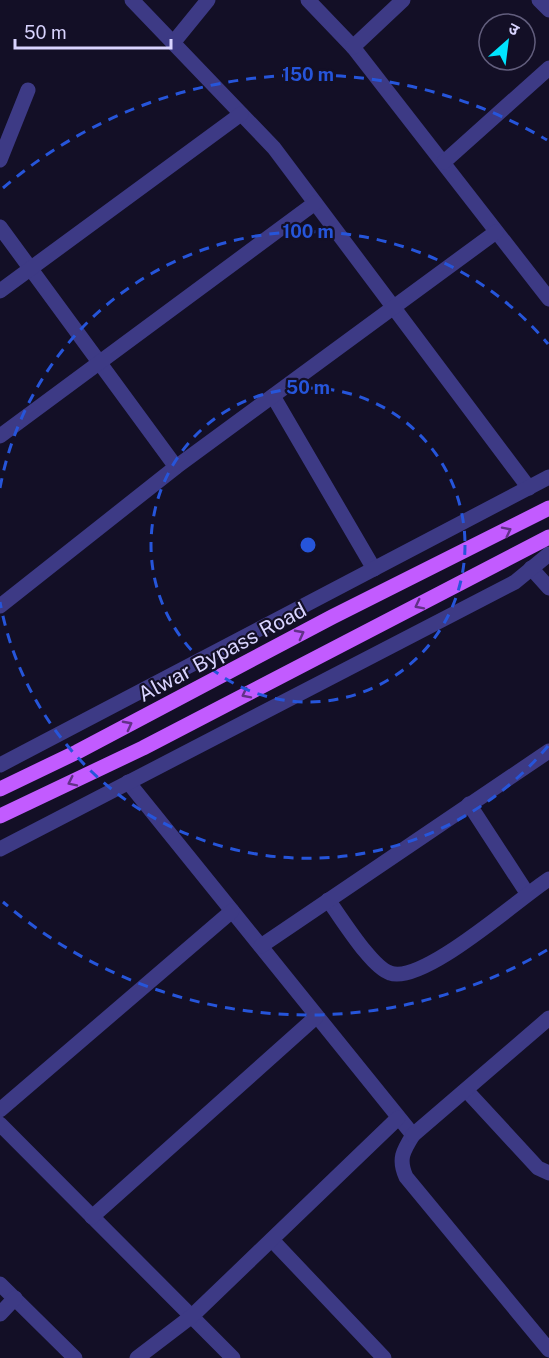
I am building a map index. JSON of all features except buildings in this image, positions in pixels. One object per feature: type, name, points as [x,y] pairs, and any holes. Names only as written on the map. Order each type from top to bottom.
[{"type":"main road","name":"Alwar Bypass Road","points":[[0,789],[77,752],[322,622],[549,508]]},
{"type":"main road","points":[[0,816],[143,748],[549,537]]},
{"type":"street","points":[[132,0],[274,148],[529,488]]},
{"type":"street","points":[[173,43],[208,0]]},
{"type":"street","points":[[308,0],[353,47],[549,299]]},
{"type":"street","points":[[353,47],[403,0]]},
{"type":"street","points":[[539,0],[549,10]]},
{"type":"street","points":[[444,162],[546,76]]},
{"type":"street","points":[[0,160],[28,90]]},
{"type":"street","points":[[0,291],[241,114]]},
{"type":"street","points":[[0,436],[315,203]]},
{"type":"street","points":[[0,226],[176,467]]},
{"type":"street","points":[[0,606],[176,467],[496,232]]},
{"type":"street","points":[[273,396],[374,568]]},
{"type":"street","points":[[0,765],[549,477]]},
{"type":"street","points":[[0,849],[515,582],[549,554]]},
{"type":"street","points":[[531,568],[549,588]]},
{"type":"street","points":[[261,946],[549,751]]},
{"type":"street","points":[[128,782],[413,1135]]},
{"type":"street","points":[[469,804],[527,893]]},
{"type":"street","points":[[328,900],[377,964],[388,973],[404,976],[442,958],[527,893],[549,879]]},
{"type":"street","points":[[0,1110],[232,911]]},
{"type":"street","points":[[92,1217],[316,1017]]},
{"type":"street","points":[[543,1358],[549,1352],[406,1177],[400,1164],[402,1152],[413,1135],[549,1018]]},
{"type":"street","points":[[466,1090],[538,1168],[549,1173]]},
{"type":"street","points":[[137,1358],[192,1316],[398,1118]]},
{"type":"street","points":[[0,1124],[233,1358]]},
{"type":"street","points":[[272,1240],[384,1358]]},
{"type":"street","points":[[0,1284],[75,1358]]},
{"type":"street","points":[[0,1314],[15,1298]]}]
